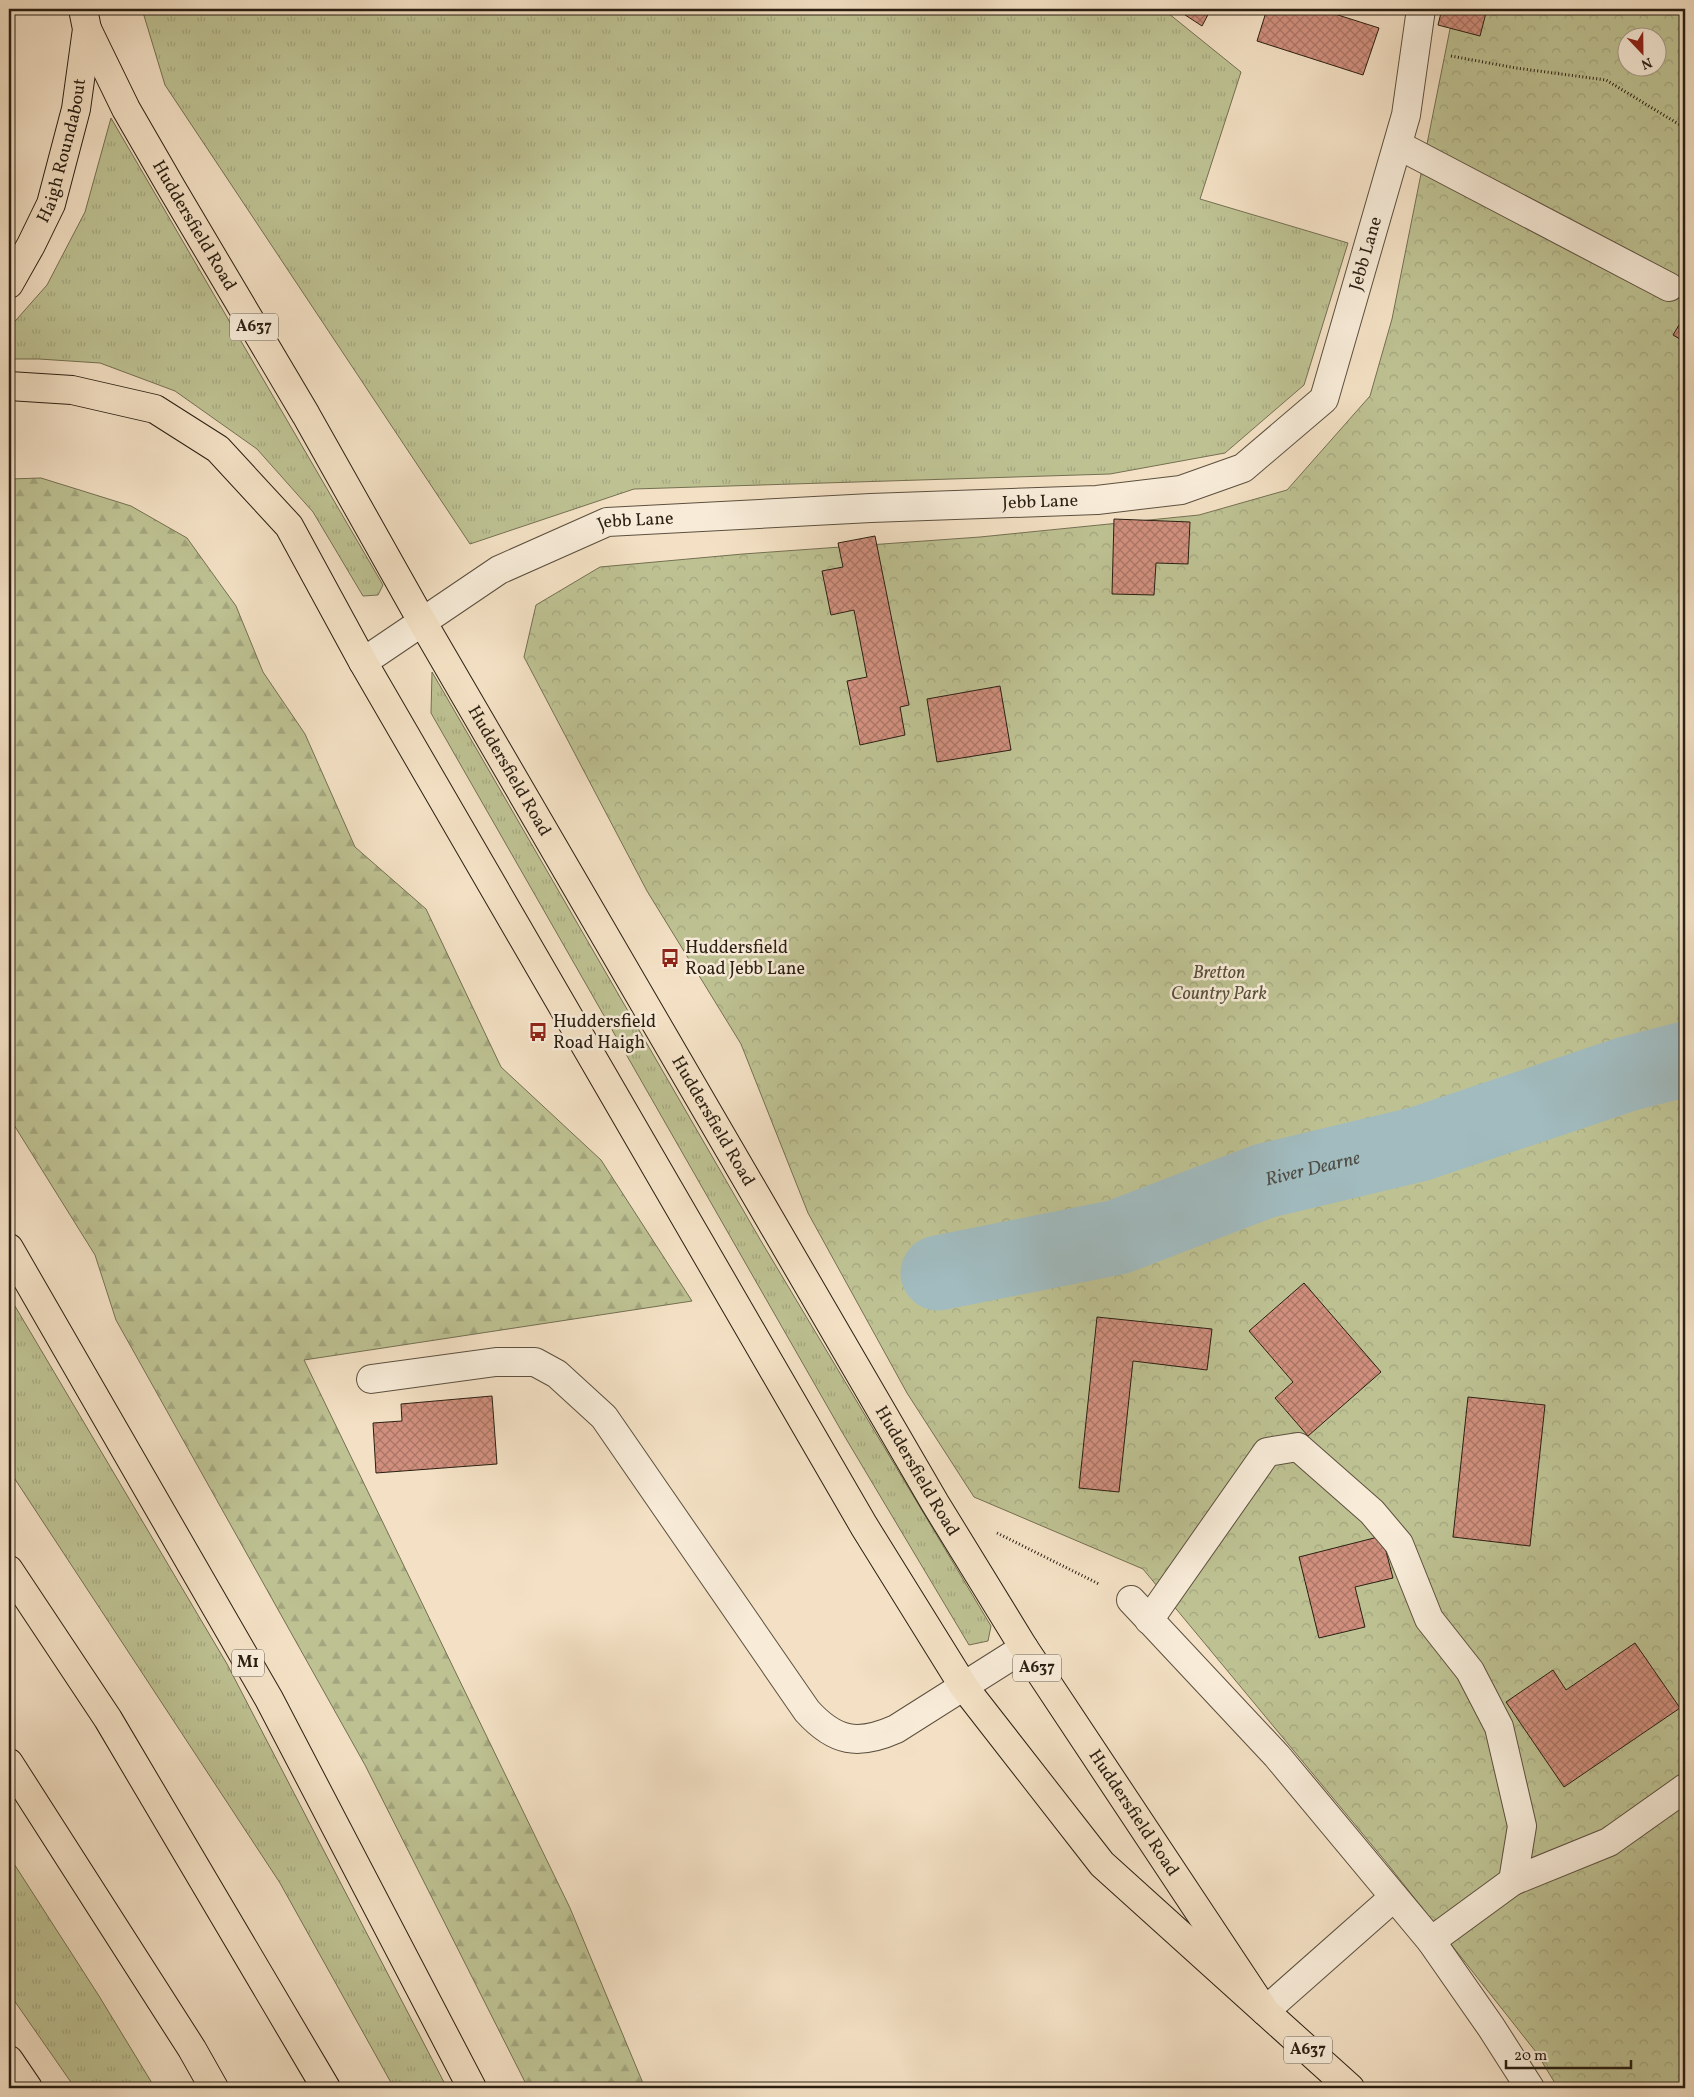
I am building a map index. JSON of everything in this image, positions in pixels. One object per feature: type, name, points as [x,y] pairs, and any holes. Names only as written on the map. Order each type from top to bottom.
[{"type":"highway","name":"Haigh Roundabout","points":[[9,284],[51,204],[76,109],[85,19]]},
{"type":"highway","name":"Huddersfield Road","points":[[85,19],[131,118],[306,415],[423,623],[930,1494],[1024,1648],[1266,2011]]},
{"type":"highway","name":"Huddersfield Road","points":[[9,386],[72,390],[156,409],[218,449],[289,526],[363,662],[864,1526],[964,1687],[1102,1864],[1350,2088]]},
{"type":"highway","name":"M1","points":[[9,1248],[269,1699],[472,2088]]},
{"type":"highway","points":[[9,1570],[108,1719],[326,2088]]},
{"type":"highway","points":[[9,1763],[192,2049],[214,2088]]},
{"type":"highway","points":[[9,2060],[28,2088]]},
{"type":"street","name":"Jebb Lane","points":[[363,662],[500,570],[607,522],[871,508],[1097,500],[1180,490],[1243,468],[1324,398],[1406,115],[1421,9]]},
{"type":"street","points":[[1398,145],[1669,287]]},
{"type":"street","points":[[371,1379],[496,1362],[535,1362],[557,1374],[604,1417],[806,1712],[821,1727],[841,1737],[863,1739],[880,1736],[922,1713],[1024,1648]]},
{"type":"street","points":[[1150,1620],[1267,1452],[1298,1447],[1372,1512],[1399,1544],[1429,1619],[1470,1671],[1499,1727],[1522,1826],[1513,1881]]},
{"type":"street","points":[[1131,1600],[1277,1756],[1431,1941],[1491,2027],[1530,2088]]},
{"type":"street","points":[[1431,1941],[1513,1881],[1609,1842],[1685,1788]]},
{"type":"street","points":[[1266,2011],[1394,1897]]},
{"type":"path","points":[[1416,49],[1516,68],[1606,80],[1685,128]]},
{"type":"path","points":[[989,1529],[1131,1600]]},
{"type":"green space","points":[[142,9],[1163,9],[1241,72],[1200,199],[1348,243],[1304,385],[1225,453],[1110,474],[634,489],[470,544],[165,85]]},
{"type":"green space","name":"Bretton Country Park","points":[[1454,9],[1685,9],[1685,2088],[1558,2088],[1536,2052],[1386,1862],[1143,1569],[974,1497],[907,1393],[808,1213],[741,1044],[647,891],[524,657],[536,605],[600,567],[743,554],[980,537],[1199,515],[1287,490],[1370,396],[1392,319]]},
{"type":"green space","points":[[111,118],[383,585],[378,595],[363,596],[313,512],[257,449],[175,391],[100,363],[9,359],[9,328],[47,285],[85,212]]},
{"type":"green space","points":[[41,478],[131,506],[187,538],[236,606],[263,672],[305,734],[355,847],[426,909],[501,1067],[601,1160],[692,1301],[304,1360],[570,1908],[645,2088],[528,2088],[365,1765],[116,1320],[95,1255],[9,1117],[9,479]]},
{"type":"green space","points":[[432,672],[761,1241],[991,1626],[988,1641],[969,1645],[842,1432],[431,713]]},
{"type":"green space","points":[[9,1296],[227,1664],[447,2088],[394,2088],[280,1883],[9,1470]]},
{"type":"green space","points":[[9,1856],[99,1996],[155,2088],[75,2088],[9,1993]]},
{"type":"building","points":[[1176,9],[1211,9],[1202,26]]},
{"type":"building","points":[[1267,9],[1319,9],[1379,28],[1363,75],[1257,41]]},
{"type":"building","points":[[1442,9],[1487,9],[1480,36],[1438,25]]},
{"type":"building","points":[[1685,286],[1685,298],[1680,295]]},
{"type":"building","points":[[1685,315],[1685,342],[1673,335]]},
{"type":"building","points":[[1114,519],[1190,522],[1188,564],[1156,563],[1154,595],[1112,594]]},
{"type":"building","points":[[875,536],[909,705],[900,707],[905,735],[860,745],[847,681],[867,677],[854,610],[831,615],[822,571],[843,567],[838,543]]},
{"type":"building","points":[[1000,686],[1011,750],[937,762],[927,699]]},
{"type":"building","points":[[1304,1283],[1381,1372],[1308,1436],[1275,1398],[1293,1382],[1249,1331]]},
{"type":"building","points":[[1097,1317],[1212,1329],[1207,1370],[1133,1361],[1119,1492],[1079,1488]]},
{"type":"building","points":[[492,1396],[497,1464],[376,1473],[373,1423],[402,1421],[401,1404]]},
{"type":"building","points":[[1468,1397],[1545,1405],[1530,1546],[1453,1537]]},
{"type":"building","points":[[1382,1536],[1393,1578],[1355,1587],[1365,1627],[1319,1638],[1299,1557]]},
{"type":"building","points":[[1635,1643],[1680,1708],[1564,1787],[1506,1702],[1553,1670],[1566,1690]]},
{"type":"waterway","name":"River Dearne","points":[[938,1273],[1118,1237],[1264,1181],[1419,1144],[1627,1074],[1685,1059]]},
{"type":"place","name":"Huddersfield Road Jebb Lane","points":[[670,958]]},
{"type":"place","name":"Huddersfield Road Haigh","points":[[538,1032]]}]
